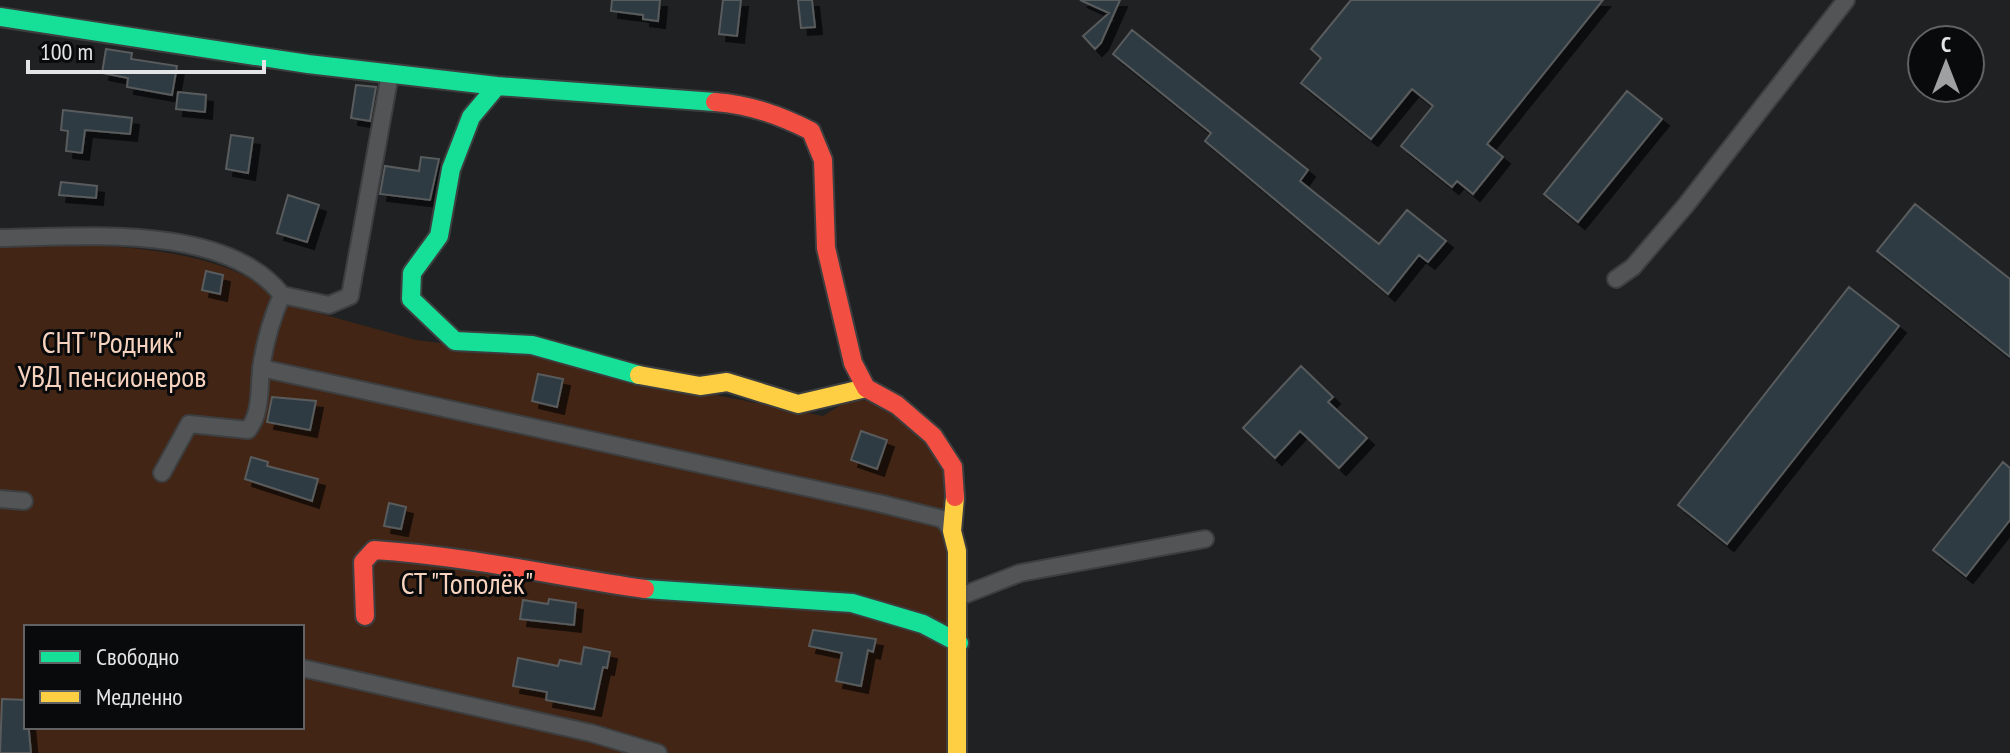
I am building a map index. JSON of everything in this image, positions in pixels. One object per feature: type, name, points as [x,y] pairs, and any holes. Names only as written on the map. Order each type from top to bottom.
[{"type":"street","points":[[1616,279],[1633,267],[1686,205],[1846,0]]},
{"type":"street","points":[[0,17],[390,74],[558,94],[743,104],[781,116],[811,131],[823,160],[822,206],[826,248],[853,363],[866,388],[897,405],[933,436],[953,467],[956,510],[952,531]]},
{"type":"street","points":[[0,238],[142,238],[216,251],[268,277],[282,295],[329,305],[350,296],[390,74]]},
{"type":"street","points":[[497,86],[471,117],[451,169],[439,236],[412,273],[411,299],[455,341],[532,345],[609,369],[700,386],[727,382],[798,404],[866,388]]},
{"type":"street","points":[[162,473],[189,424],[248,430],[257,419],[261,368],[271,320],[282,295]]},
{"type":"street","points":[[261,368],[943,519],[952,531],[957,551],[957,753]]},
{"type":"street","points":[[0,499],[24,501]]},
{"type":"street","points":[[956,598],[1020,573],[1205,539]]},
{"type":"street","points":[[365,616],[363,562],[374,550],[447,555],[539,574],[646,589],[740,598],[852,603],[923,624],[959,643]]},
{"type":"street","points":[[304,668],[591,733],[658,753]]},
{"type":"green space","name":"СТ \"Тополёк\"","points":[[0,246],[109,247],[188,257],[225,267],[257,282],[282,303],[416,340],[534,355],[614,375],[823,416],[851,401],[864,400],[878,404],[904,421],[943,467],[953,753],[0,753]]},
{"type":"building","points":[[612,0],[660,0],[658,21],[643,19],[643,15],[611,11]]},
{"type":"building","points":[[723,0],[741,0],[737,36],[719,34]]},
{"type":"building","points":[[798,0],[812,0],[815,27],[801,28]]},
{"type":"building","points":[[1080,0],[1120,0],[1101,43],[1095,49],[1083,36],[1109,13]]},
{"type":"building","points":[[1351,0],[1603,0],[1487,144],[1503,157],[1473,194],[1457,181],[1452,187],[1401,146],[1433,106],[1412,89],[1371,139],[1301,83],[1321,58],[1311,49]]},
{"type":"building","points":[[1132,30],[1308,170],[1300,181],[1379,244],[1407,210],[1446,241],[1428,262],[1419,255],[1388,294],[1205,141],[1211,133],[1113,54]]},
{"type":"building","points":[[106,49],[132,53],[131,59],[177,66],[172,95],[127,87],[128,78],[102,73]]},
{"type":"building","points":[[356,85],[376,87],[370,121],[351,118]]},
{"type":"building","points":[[1627,91],[1662,119],[1578,222],[1544,194]]},
{"type":"building","points":[[178,92],[206,95],[205,112],[176,109]]},
{"type":"building","points":[[63,110],[132,118],[130,134],[85,130],[82,153],[66,151],[68,131],[61,130]]},
{"type":"building","points":[[231,135],[253,138],[248,173],[226,169]]},
{"type":"building","points":[[421,157],[439,159],[430,200],[380,194],[385,166],[419,171]]},
{"type":"building","points":[[61,182],[97,186],[96,198],[59,195]]},
{"type":"building","points":[[288,195],[319,205],[307,242],[277,233]]},
{"type":"building","points":[[1915,204],[2010,279],[2010,357],[1877,251]]},
{"type":"building","points":[[206,271],[223,275],[220,294],[202,290]]},
{"type":"building","points":[[1849,287],[1899,326],[1727,544],[1678,505]]},
{"type":"building","points":[[1301,366],[1333,397],[1328,402],[1367,438],[1339,468],[1300,431],[1275,458],[1243,428]]},
{"type":"building","points":[[538,374],[563,379],[557,407],[532,401]]},
{"type":"building","points":[[272,397],[316,401],[310,430],[267,422]]},
{"type":"building","points":[[861,431],[887,440],[877,469],[851,460]]},
{"type":"building","points":[[251,457],[268,462],[267,466],[318,479],[312,501],[245,479]]},
{"type":"building","points":[[2003,462],[2010,468],[2010,520],[1966,576],[1933,550]]},
{"type":"building","points":[[389,503],[406,507],[401,529],[384,526]]},
{"type":"building","points":[[549,599],[576,603],[574,625],[520,619],[523,600],[548,604]]},
{"type":"building","points":[[813,630],[876,639],[873,652],[868,650],[861,686],[836,681],[842,653],[809,646]]},
{"type":"building","points":[[584,647],[610,652],[607,668],[603,667],[594,709],[546,700],[547,692],[513,686],[518,658],[558,666],[560,660],[581,664]]},
{"type":"building","points":[[2,699],[24,700],[24,729],[29,729],[31,753],[0,753]]},
{"type":"traffic: fast","points":[[0,17],[308,64],[497,86],[715,102]]},
{"type":"traffic: fast","points":[[497,86],[471,117],[451,169],[439,236],[412,273],[411,299],[455,341],[532,345],[639,375]]},
{"type":"traffic: fast","points":[[645,589],[852,603],[923,624],[959,643]]},
{"type":"traffic: slow","points":[[639,375],[700,386],[727,382],[798,404],[866,388]]},
{"type":"traffic: slow","points":[[955,497],[952,531],[957,551],[957,753]]},
{"type":"traffic: jam","points":[[715,102],[764,112],[811,131],[823,160],[826,248],[853,363],[866,388],[897,405],[933,436],[953,467],[955,497]]},
{"type":"traffic: jam","points":[[365,616],[363,562],[374,550],[476,562],[645,589]]},
{"type":"park label","name":"СНТ \"Родник\" УВД пенсионеров","points":[[112,358]]}]
